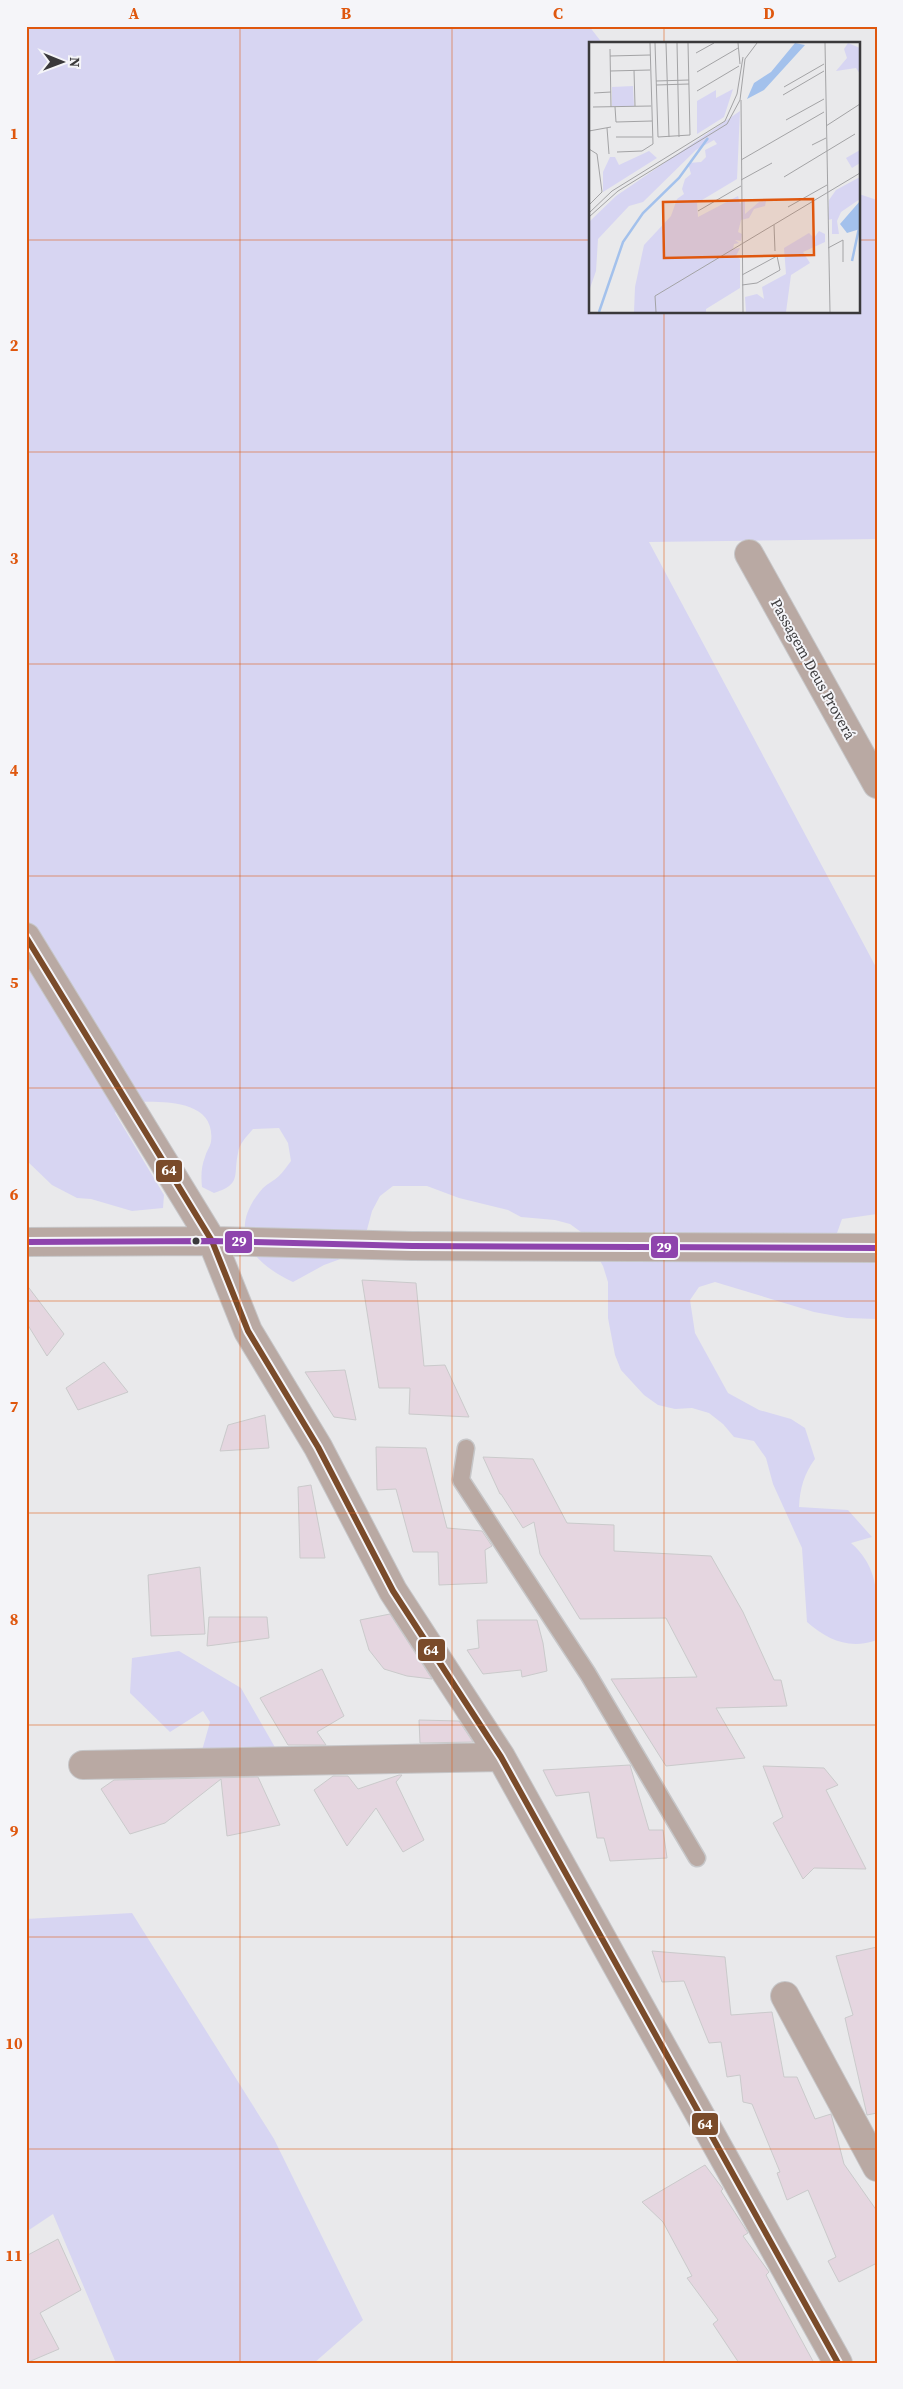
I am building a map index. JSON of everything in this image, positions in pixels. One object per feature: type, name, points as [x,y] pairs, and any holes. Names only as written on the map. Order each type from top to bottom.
[{"type":"street","name":"Passagem Deus Proverá","points":[[749,554],[877,784]]},
{"type":"street","points":[[26,936],[212,1241],[248,1331],[318,1446],[393,1591],[501,1757],[838,2363]]},
{"type":"street","points":[[26,1242],[212,1241],[422,1246],[877,1248]]},
{"type":"street","points":[[83,1765],[501,1757]]},
{"type":"street","points":[[785,1996],[877,2167]]},
{"type":"lane","points":[[466,1448],[461,1480],[588,1674],[697,1858]]},
{"type":"shaded area","points":[[26,26],[589,26],[601,42],[589,42],[589,314],[860,314],[860,194],[877,200],[877,539],[649,542],[877,969],[877,1214],[842,1219],[837,1233],[847,1245],[877,1253],[877,1319],[847,1318],[814,1312],[715,1282],[699,1287],[690,1300],[695,1333],[728,1393],[759,1410],[791,1419],[805,1428],[815,1459],[803,1482],[799,1507],[848,1510],[872,1537],[851,1543],[861,1553],[873,1576],[877,1600],[877,1640],[857,1644],[839,1642],[823,1634],[807,1622],[802,1548],[773,1484],[766,1458],[754,1441],[734,1437],[723,1424],[709,1413],[692,1408],[675,1409],[658,1405],[644,1395],[621,1370],[615,1355],[608,1318],[608,1282],[603,1266],[585,1235],[570,1224],[555,1220],[521,1217],[508,1210],[459,1198],[427,1186],[393,1186],[380,1196],[372,1211],[364,1241],[354,1254],[324,1265],[293,1282],[265,1265],[255,1255],[248,1243],[245,1231],[246,1218],[252,1203],[263,1188],[279,1176],[291,1161],[288,1143],[279,1128],[253,1129],[240,1146],[233,1182],[223,1190],[214,1193],[202,1187],[203,1164],[211,1142],[210,1127],[204,1116],[194,1109],[180,1104],[166,1102],[123,1102],[115,1113],[164,1195],[163,1208],[132,1211],[91,1199],[77,1198],[52,1185],[26,1160]]},
{"type":"shaded area","points":[[179,1651],[241,1688],[280,1756],[201,1754],[210,1722],[203,1711],[170,1732],[130,1693],[132,1658]]},
{"type":"shaded area","points":[[132,1913],[274,2139],[363,2320],[314,2363],[116,2363],[53,2214],[26,2232],[26,1919]]},
{"type":"building","points":[[362,1280],[416,1283],[424,1366],[445,1365],[469,1417],[409,1414],[410,1388],[379,1388]]},
{"type":"building","points":[[26,1284],[64,1334],[47,1356],[26,1322]]},
{"type":"building","points":[[104,1362],[128,1392],[78,1410],[66,1388]]},
{"type":"building","points":[[345,1370],[356,1420],[334,1417],[305,1372]]},
{"type":"building","points":[[265,1415],[269,1448],[220,1451],[228,1425]]},
{"type":"building","points":[[376,1447],[426,1448],[447,1528],[482,1531],[492,1546],[485,1550],[487,1583],[439,1585],[438,1552],[413,1552],[396,1489],[377,1490]]},
{"type":"building","points":[[483,1457],[533,1459],[567,1523],[614,1525],[614,1551],[711,1556],[743,1612],[774,1680],[781,1680],[787,1706],[716,1708],[745,1758],[666,1766],[611,1679],[697,1677],[666,1618],[580,1619],[540,1554],[534,1522],[523,1528],[500,1494]]},
{"type":"building","points":[[311,1485],[325,1558],[300,1558],[298,1487]]},
{"type":"building","points":[[200,1567],[205,1634],[151,1636],[148,1575]]},
{"type":"building","points":[[390,1614],[432,1679],[407,1676],[384,1669],[369,1650],[360,1620]]},
{"type":"building","points":[[209,1617],[267,1617],[269,1638],[207,1646]]},
{"type":"building","points":[[477,1620],[537,1620],[547,1671],[522,1677],[521,1670],[483,1674],[467,1650],[479,1648]]},
{"type":"building","points":[[322,1669],[344,1716],[317,1732],[326,1745],[288,1745],[260,1698]]},
{"type":"building","points":[[419,1720],[459,1721],[473,1742],[420,1743]]},
{"type":"building","points":[[630,1765],[649,1830],[663,1830],[667,1858],[610,1861],[604,1838],[597,1838],[589,1792],[556,1796],[543,1770]]},
{"type":"building","points":[[763,1766],[824,1768],[838,1785],[826,1790],[866,1869],[814,1868],[803,1879],[773,1823],[783,1817]]},
{"type":"building","points":[[402,1775],[396,1782],[424,1840],[403,1852],[376,1808],[347,1846],[314,1790],[333,1776],[348,1776],[358,1789]]},
{"type":"building","points":[[258,1777],[280,1825],[227,1836],[221,1779],[165,1823],[130,1834],[101,1789],[114,1780]]},
{"type":"building","points":[[877,1947],[877,2113],[867,2115],[845,2018],[853,2015],[836,1956]]},
{"type":"building","points":[[652,1951],[725,1957],[731,2015],[772,2012],[784,2077],[797,2077],[815,2119],[831,2114],[844,2164],[877,2211],[877,2263],[839,2282],[828,2261],[836,2257],[808,2190],[787,2200],[777,2173],[780,2172],[752,2104],[743,2102],[740,2075],[727,2077],[721,2042],[709,2043],[684,1981],[662,1982]]},
{"type":"building","points":[[705,2165],[723,2189],[721,2191],[748,2233],[743,2236],[769,2272],[766,2275],[814,2363],[739,2363],[713,2324],[718,2320],[687,2278],[692,2276],[663,2222],[642,2202]]},
{"type":"building","points":[[58,2239],[81,2290],[40,2313],[59,2349],[26,2363],[26,2256]]},
{"type":"transit line","name":"64","points":[[26,937],[212,1241],[248,1331],[318,1447],[393,1591],[501,1757],[838,2363]]},
{"type":"transit line","name":"29","points":[[26,1242],[212,1241],[412,1246],[877,1248]]}]
